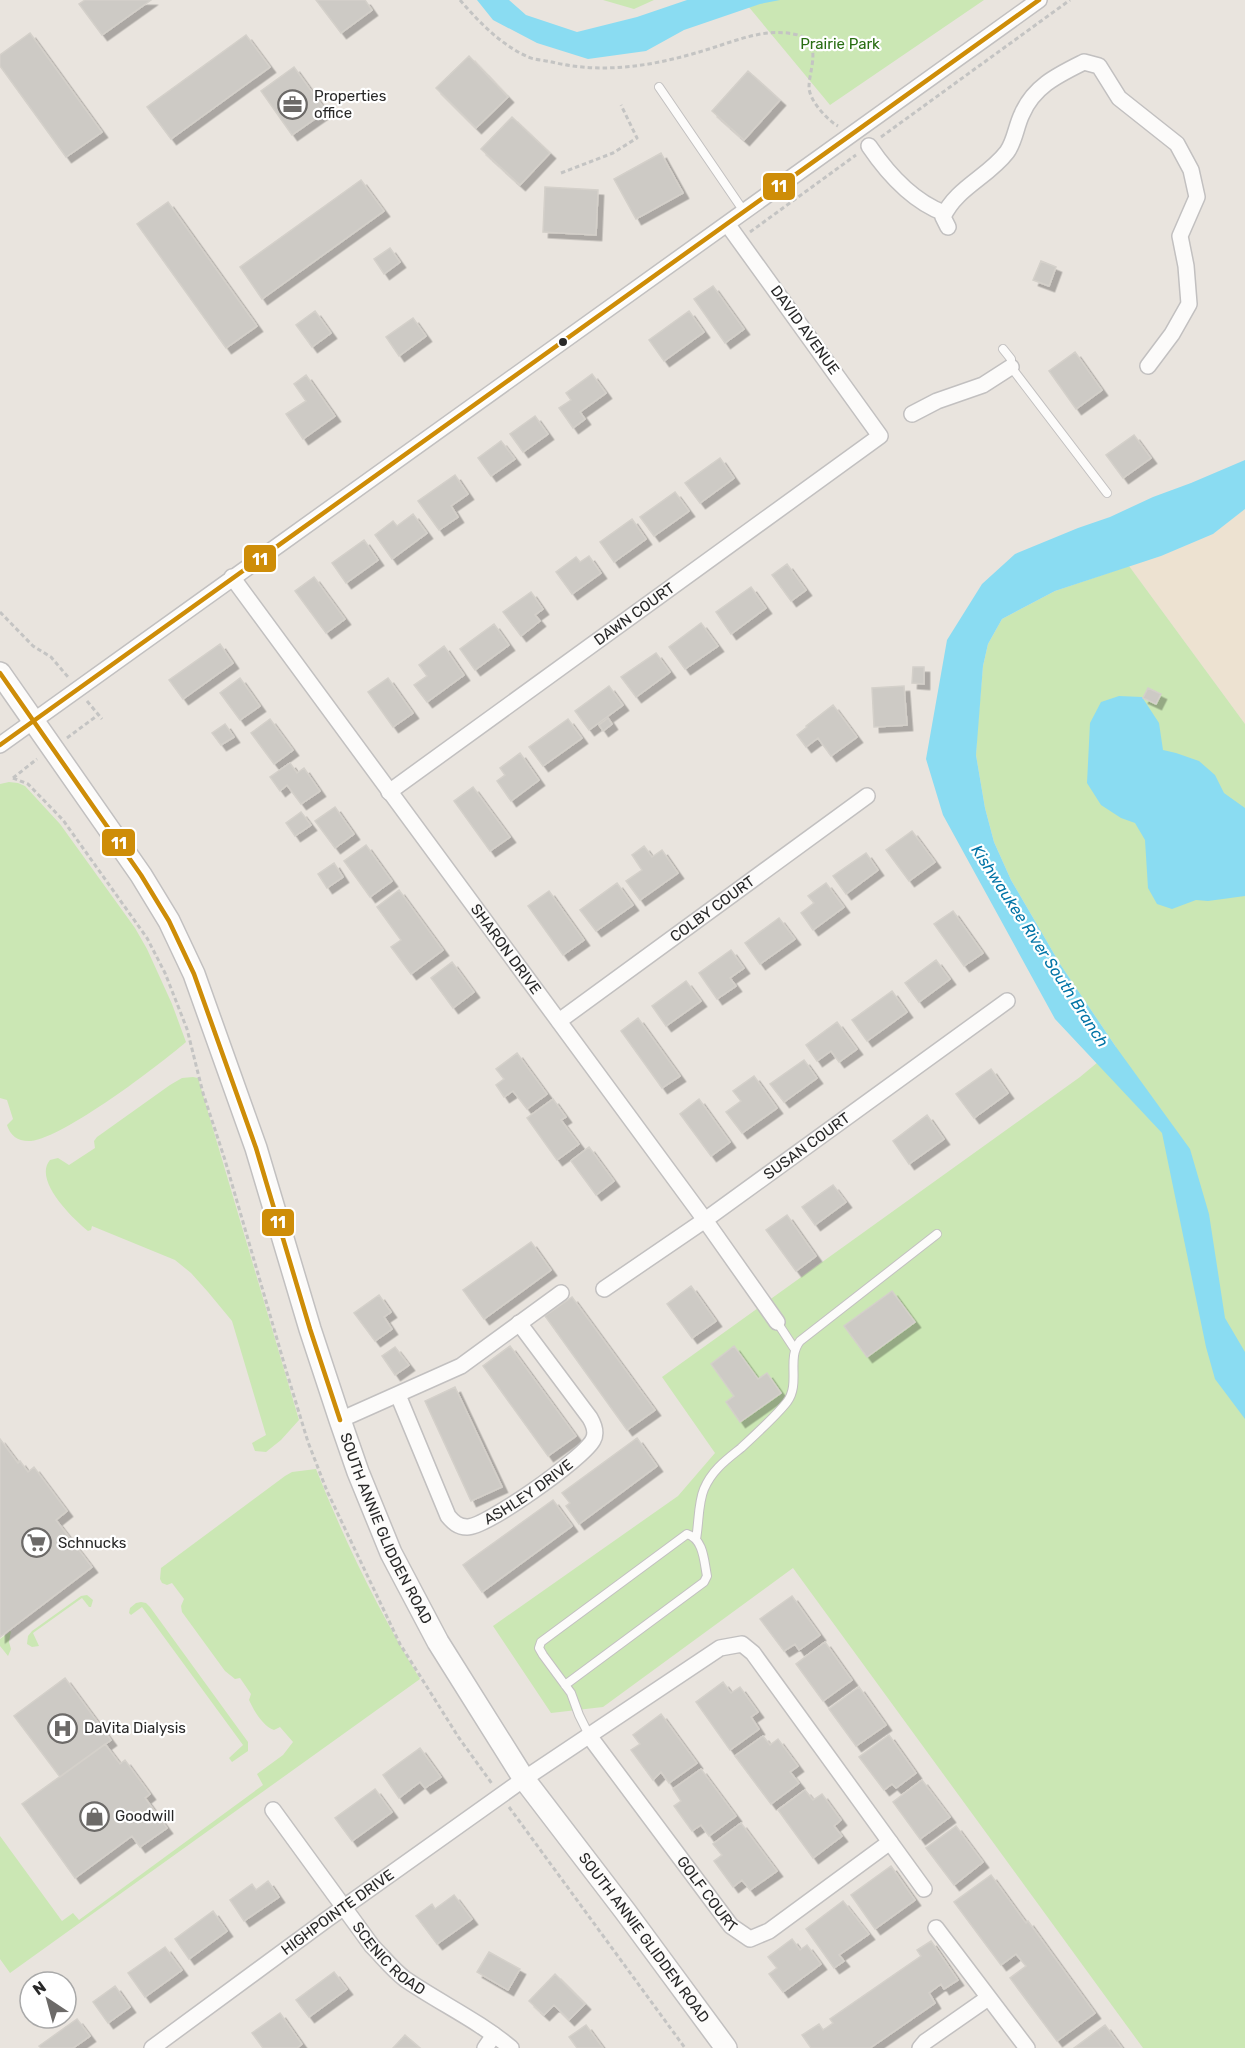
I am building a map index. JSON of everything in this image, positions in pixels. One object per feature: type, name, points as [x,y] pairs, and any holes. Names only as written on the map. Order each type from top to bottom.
[{"type":"main road","name":"SOUTH ANNIE GLIDDEN ROAD","points":[[0,673],[141,875],[169,921],[194,974],[256,1148],[310,1329],[340,1420],[391,1552],[438,1642],[524,1779],[726,2048]]},
{"type":"street","points":[[0,745],[1040,0]]},
{"type":"street","points":[[868,146],[899,185],[946,220],[954,199],[995,165],[1008,151],[1022,113],[1042,85],[1084,62],[1099,66],[1119,98],[1177,144],[1191,170],[1197,196],[1180,236],[1190,304],[1172,334],[1148,366]]},
{"type":"street","name":"DAVID AVENUE","points":[[728,225],[880,436]]},
{"type":"street","points":[[912,414],[937,401],[984,385],[1011,367]]},
{"type":"street","name":"DAWN COURT","points":[[389,792],[880,436]]},
{"type":"street","name":"SHARON DRIVE","points":[[232,577],[705,1220],[777,1322]]},
{"type":"street","name":"COLBY COURT","points":[[559,1022],[867,796]]},
{"type":"street","name":"SUSAN COURT","points":[[604,1289],[705,1220],[1007,1001]]},
{"type":"street","points":[[340,1420],[461,1366],[561,1293]]},
{"type":"street","name":"ASHLEY DRIVE","points":[[398,1395],[448,1516],[459,1526],[480,1524],[519,1501],[579,1457],[595,1434],[590,1419],[519,1323]]},
{"type":"street","points":[[524,1779],[720,1648],[742,1644],[753,1653],[924,1889]]},
{"type":"street","name":"GOLF COURT","points":[[590,1737],[731,1926],[750,1939],[769,1931],[890,1842]]},
{"type":"street","name":"HIGHPOINTE DRIVE","points":[[152,2048],[524,1779]]},
{"type":"street","name":"SCENIC ROAD","points":[[273,1810],[372,1946],[404,1977],[511,2048]]},
{"type":"street","points":[[936,1928],[1027,2048]]},
{"type":"street","points":[[920,2048],[925,2042],[988,1998]]},
{"type":"street","points":[[485,2048],[494,2035]]},
{"type":"lane","points":[[659,87],[745,213]]},
{"type":"lane","points":[[1003,349],[1011,359],[1011,367],[1107,493]]},
{"type":"lane","points":[[696,1539],[704,1490],[711,1475],[720,1463],[752,1438],[787,1402],[792,1393],[794,1348],[937,1234]]},
{"type":"lane","points":[[777,1322],[794,1348]]},
{"type":"lane","points":[[565,1685],[704,1582],[707,1576],[700,1545],[696,1539],[687,1534],[541,1642],[539,1648],[571,1694],[590,1737]]},
{"type":"path","points":[[460,0],[483,27],[526,56],[576,68],[617,68],[667,62],[754,34],[782,33],[803,37],[812,49],[814,61],[809,88],[812,97],[833,123],[852,134]]},
{"type":"path","points":[[739,240],[1070,0]]},
{"type":"path","points":[[561,173],[613,153],[637,138],[621,105]]},
{"type":"path","points":[[0,612],[33,646],[51,657]]},
{"type":"shaded area","points":[[1245,509],[1245,724],[1129,566],[1161,556],[1213,534]]},
{"type":"green space","points":[[603,0],[654,0],[634,9]]},
{"type":"green space","name":"Prairie Park","points":[[743,0],[984,0],[830,105]]},
{"type":"green space","points":[[1129,566],[1245,724],[1245,2048],[1143,2048],[793,1568],[603,1707],[551,1713],[493,1626],[678,1496],[715,1453],[662,1377],[1080,1077],[1116,1047],[1060,964],[1011,880],[994,842],[985,808],[976,755],[983,666],[988,644],[1002,619],[1055,591]]},
{"type":"green space","points":[[9,782],[25,786],[60,824],[135,928],[172,1004],[186,1042],[134,1083],[88,1114],[46,1137],[31,1141],[19,1139],[10,1132],[7,1125],[13,1119],[7,1100],[0,1098],[0,784]]},
{"type":"green space","points":[[182,1078],[198,1078],[299,1420],[281,1440],[266,1452],[255,1451],[252,1443],[266,1435],[232,1321],[191,1273],[175,1260],[92,1226],[88,1231],[64,1208],[50,1188],[47,1178],[46,1168],[50,1160],[58,1158],[69,1165],[95,1148],[94,1141],[97,1137],[170,1085]]},
{"type":"green space","points":[[316,1469],[364,1576],[420,1679],[10,1973],[0,1959],[0,1836],[62,1921],[73,1913],[79,1920],[263,1785],[257,1774],[283,1755],[293,1742],[280,1727],[274,1730],[259,1718],[249,1700],[251,1694],[240,1678],[235,1679],[225,1671],[182,1612],[181,1606],[184,1599],[172,1583],[167,1585],[160,1579],[161,1568],[285,1476],[292,1472]]},
{"type":"green space","points":[[87,1595],[93,1600],[91,1607],[82,1598],[33,1633],[39,1646],[32,1647],[27,1644],[28,1636],[32,1631],[81,1596]]},
{"type":"green space","points":[[141,1602],[150,1607],[248,1742],[248,1751],[232,1762],[229,1758],[243,1745],[142,1607],[131,1615],[129,1613],[130,1608]]},
{"type":"green space","points":[[11,1631],[9,1642],[11,1649],[8,1656],[0,1646],[0,1639]]},
{"type":"water","points":[[477,0],[509,0],[526,15],[577,32],[637,17],[687,0],[780,0],[760,4],[684,30],[646,51],[588,59],[537,43],[493,20]]},
{"type":"water","name":"Kishwaukee River South Branch","points":[[1245,460],[1245,509],[1213,534],[1161,556],[1055,591],[1002,619],[988,644],[983,666],[976,755],[985,808],[994,842],[1011,880],[1060,964],[1116,1047],[1190,1149],[1209,1214],[1225,1318],[1245,1352],[1245,1419],[1215,1379],[1206,1347],[1162,1133],[1055,1019],[943,815],[926,759],[947,640],[982,584],[1015,554]]},
{"type":"water","points":[[1119,696],[1142,697],[1159,723],[1163,750],[1199,761],[1215,775],[1224,793],[1245,808],[1245,896],[1208,901],[1196,900],[1172,909],[1157,904],[1148,888],[1145,840],[1135,823],[1121,818],[1101,805],[1087,783],[1090,723],[1101,702]]},
{"type":"building","points":[[85,0],[151,0],[102,35],[79,4]]},
{"type":"building","points":[[316,0],[365,0],[372,10],[341,33]]},
{"type":"building","points":[[30,33],[102,132],[66,157],[0,66],[0,55]]},
{"type":"building","points":[[246,35],[270,67],[171,139],[147,107]]},
{"type":"building","points":[[469,56],[508,97],[476,128],[436,88]]},
{"type":"building","points":[[294,67],[326,111],[292,135],[261,91]]},
{"type":"building","points":[[748,71],[780,100],[744,140],[712,111]]},
{"type":"building","points":[[512,117],[550,153],[520,185],[481,149]]},
{"type":"building","points":[[661,153],[683,193],[636,219],[614,179]]},
{"type":"building","points":[[361,180],[384,211],[262,299],[240,267]]},
{"type":"building","points":[[545,187],[598,190],[596,235],[543,232]]},
{"type":"building","points":[[168,202],[257,326],[226,348],[137,224]]},
{"type":"building","points":[[390,248],[400,262],[384,274],[374,259]]},
{"type":"building","points":[[1041,261],[1056,267],[1049,286],[1033,280]]},
{"type":"building","points":[[713,286],[744,329],[725,343],[694,299]]},
{"type":"building","points":[[315,311],[331,333],[312,347],[296,325]]},
{"type":"building","points":[[689,311],[704,332],[664,361],[649,340]]},
{"type":"building","points":[[413,318],[426,336],[399,356],[386,337]]},
{"type":"building","points":[[1075,352],[1102,390],[1076,409],[1049,371]]},
{"type":"building","points":[[592,374],[606,393],[580,412],[585,419],[573,428],[559,408],[571,400],[566,393]]},
{"type":"building","points":[[306,375],[335,416],[303,439],[286,414],[306,401],[294,384]]},
{"type":"building","points":[[535,416],[548,434],[523,452],[510,434]]},
{"type":"building","points":[[1134,435],[1151,458],[1123,478],[1106,455]]},
{"type":"building","points":[[501,441],[515,459],[491,476],[478,458]]},
{"type":"building","points":[[720,458],[734,478],[700,503],[685,483]]},
{"type":"building","points":[[455,475],[468,494],[451,506],[458,517],[439,530],[418,501]]},
{"type":"building","points":[[675,492],[689,511],[654,536],[640,517]]},
{"type":"building","points":[[413,514],[427,533],[392,559],[375,535],[393,521],[397,526]]},
{"type":"building","points":[[632,519],[646,539],[614,562],[600,542]]},
{"type":"building","points":[[364,540],[378,560],[346,583],[332,563]]},
{"type":"building","points":[[589,556],[601,573],[572,594],[556,572],[576,557],[580,562]]},
{"type":"building","points":[[787,564],[806,590],[791,601],[772,575]]},
{"type":"building","points":[[314,577],[345,619],[326,633],[295,591]]},
{"type":"building","points":[[751,587],[766,608],[731,634],[716,612]]},
{"type":"building","points":[[531,592],[543,609],[535,615],[540,621],[521,636],[503,612]]},
{"type":"building","points":[[701,623],[718,646],[685,669],[669,647]]},
{"type":"building","points":[[494,624],[509,645],[475,670],[460,649]]},
{"type":"building","points":[[220,644],[233,663],[183,699],[169,680]]},
{"type":"building","points":[[444,646],[464,675],[427,702],[414,685],[427,676],[419,665]]},
{"type":"building","points":[[656,653],[670,672],[636,697],[621,677]]},
{"type":"building","points":[[913,667],[924,667],[924,684],[912,683]]},
{"type":"building","points":[[240,678],[260,706],[240,720],[220,693]]},
{"type":"building","points":[[388,678],[413,713],[393,727],[368,692]]},
{"type":"building","points":[[609,686],[623,705],[589,730],[575,711]]},
{"type":"building","points":[[904,686],[907,725],[874,727],[872,688]]},
{"type":"building","points":[[1148,688],[1161,694],[1156,704],[1143,698]]},
{"type":"building","points":[[833,705],[857,737],[831,756],[818,738],[806,747],[797,735]]},
{"type":"building","points":[[608,718],[612,724],[603,731],[599,725]]},
{"type":"building","points":[[270,719],[293,750],[274,764],[251,733]]},
{"type":"building","points":[[568,719],[582,738],[543,766],[529,747]]},
{"type":"building","points":[[225,724],[234,737],[221,745],[212,733]]},
{"type":"building","points":[[520,753],[539,780],[511,801],[497,781],[505,775],[500,768]]},
{"type":"building","points":[[290,763],[297,773],[304,768],[320,791],[301,804],[287,785],[280,791],[270,777]]},
{"type":"building","points":[[473,787],[510,837],[490,851],[454,801]]},
{"type":"building","points":[[335,807],[354,834],[335,848],[315,821]]},
{"type":"building","points":[[301,812],[311,825],[295,836],[286,823]]},
{"type":"building","points":[[912,831],[935,862],[909,881],[886,850]]},
{"type":"building","points":[[366,845],[392,881],[370,897],[344,861]]},
{"type":"building","points":[[644,846],[652,857],[662,850],[678,873],[640,900],[626,881],[642,870],[632,855]]},
{"type":"building","points":[[866,853],[878,870],[846,894],[833,876]]},
{"type":"building","points":[[334,863],[343,877],[327,888],[318,874]]},
{"type":"building","points":[[617,883],[633,905],[596,931],[580,910]]},
{"type":"building","points":[[826,883],[844,907],[813,930],[801,913],[814,903],[808,896]]},
{"type":"building","points":[[399,890],[443,950],[411,974],[391,947],[401,940],[377,907]]},
{"type":"building","points":[[549,891],[584,940],[563,955],[528,906]]},
{"type":"building","points":[[953,911],[983,953],[964,966],[934,924]]},
{"type":"building","points":[[779,918],[795,939],[760,964],[745,943]]},
{"type":"building","points":[[731,950],[744,968],[730,978],[736,986],[717,999],[699,973]]},
{"type":"building","points":[[936,960],[950,979],[919,1002],[905,983]]},
{"type":"building","points":[[452,962],[474,992],[453,1008],[431,978]]},
{"type":"building","points":[[686,981],[701,1001],[666,1026],[652,1006]]},
{"type":"building","points":[[892,991],[907,1012],[867,1041],[852,1020]]},
{"type":"building","points":[[638,1018],[680,1076],[662,1088],[621,1031]]},
{"type":"building","points":[[837,1022],[857,1049],[839,1062],[831,1051],[817,1061],[806,1045]]},
{"type":"building","points":[[517,1053],[547,1094],[527,1109],[513,1091],[504,1097],[496,1085],[504,1079],[496,1069]]},
{"type":"building","points":[[804,1060],[817,1078],[784,1102],[770,1084]]},
{"type":"building","points":[[991,1069],[1008,1093],[974,1118],[956,1094]]},
{"type":"building","points":[[754,1076],[777,1108],[742,1133],[726,1112],[741,1101],[733,1091]]},
{"type":"building","points":[[553,1099],[566,1117],[561,1120],[579,1144],[557,1160],[527,1118]]},
{"type":"building","points":[[699,1099],[730,1142],[711,1156],[680,1114]]},
{"type":"building","points":[[927,1115],[944,1139],[909,1164],[893,1141]]},
{"type":"building","points":[[589,1147],[614,1181],[596,1195],[571,1161]]},
{"type":"building","points":[[833,1185],[846,1202],[815,1225],[802,1207]]},
{"type":"building","points":[[787,1215],[816,1256],[796,1271],[766,1230]]},
{"type":"building","points":[[531,1242],[551,1270],[484,1319],[463,1290]]},
{"type":"building","points":[[691,1286],[716,1321],[692,1338],[667,1304]]},
{"type":"building","points":[[892,1291],[915,1322],[867,1357],[844,1326]]},
{"type":"building","points":[[379,1295],[391,1312],[384,1317],[392,1329],[375,1341],[354,1313]]},
{"type":"building","points":[[572,1297],[655,1410],[627,1430],[545,1316]]},
{"type":"building","points":[[510,1346],[576,1436],[548,1456],[483,1366]]},
{"type":"building","points":[[734,1346],[758,1379],[767,1373],[781,1393],[740,1422],[726,1402],[734,1396],[711,1364]]},
{"type":"building","points":[[395,1347],[409,1365],[395,1375],[382,1356]]},
{"type":"building","points":[[455,1387],[502,1487],[471,1501],[425,1401]]},
{"type":"building","points":[[637,1438],[657,1466],[579,1524],[566,1506],[570,1503],[562,1493]]},
{"type":"building","name":"Schnucks","points":[[0,1439],[18,1463],[20,1461],[28,1472],[34,1467],[67,1511],[56,1520],[92,1567],[0,1637]]},
{"type":"building","points":[[553,1500],[572,1526],[482,1592],[463,1565]]},
{"type":"building","points":[[792,1596],[820,1635],[799,1650],[795,1644],[784,1651],[760,1619]]},
{"type":"building","points":[[825,1642],[852,1680],[823,1701],[796,1664]]},
{"type":"building","name":"DaVita Dialysis","points":[[65,1678],[111,1740],[60,1777],[14,1716]]},
{"type":"building","points":[[723,1682],[731,1693],[740,1687],[758,1712],[751,1717],[759,1729],[730,1750],[696,1702]]},
{"type":"building","points":[[859,1687],[886,1725],[856,1746],[829,1709]]},
{"type":"building","points":[[661,1714],[697,1763],[669,1783],[661,1772],[653,1780],[631,1750],[640,1744],[633,1735]]},
{"type":"building","points":[[889,1735],[916,1773],[896,1788],[892,1784],[884,1790],[859,1757]]},
{"type":"building","points":[[763,1736],[770,1745],[778,1739],[798,1766],[790,1772],[799,1783],[771,1804],[735,1756]]},
{"type":"building","name":"Goodwill","points":[[105,1744],[120,1764],[125,1760],[150,1794],[145,1798],[167,1828],[140,1847],[132,1836],[75,1878],[22,1804]]},
{"type":"building","points":[[420,1748],[441,1777],[425,1788],[420,1782],[399,1798],[383,1775]]},
{"type":"building","points":[[701,1769],[736,1816],[709,1836],[701,1825],[692,1831],[674,1806],[681,1801],[673,1789]]},
{"type":"building","points":[[922,1780],[950,1817],[920,1839],[893,1802]]},
{"type":"building","points":[[375,1789],[392,1812],[352,1841],[335,1818]]},
{"type":"building","points":[[805,1790],[813,1800],[822,1794],[841,1820],[834,1826],[842,1836],[813,1858],[778,1810]]},
{"type":"building","points":[[741,1823],[777,1871],[750,1890],[742,1880],[733,1887],[714,1861],[722,1855],[713,1844]]},
{"type":"building","points":[[956,1826],[983,1862],[954,1885],[926,1848]]},
{"type":"building","points":[[891,1866],[915,1900],[875,1929],[851,1895]]},
{"type":"building","points":[[991,1875],[1026,1923],[1028,1921],[1095,2013],[1057,2041],[1010,1978],[1026,1966],[1016,1954],[1001,1965],[954,1902]]},
{"type":"building","points":[[268,1881],[279,1897],[244,1921],[230,1900],[252,1884],[256,1890]]},
{"type":"building","points":[[454,1895],[472,1919],[437,1944],[416,1916],[432,1904],[435,1909]]},
{"type":"building","points":[[843,1901],[869,1934],[839,1955],[844,1961],[834,1968],[806,1929]]},
{"type":"building","points":[[213,1911],[227,1931],[189,1959],[175,1939]]},
{"type":"building","points":[[792,1939],[800,1950],[807,1945],[821,1964],[783,1992],[769,1974],[777,1968],[768,1957]]},
{"type":"building","points":[[931,1941],[958,1980],[944,1989],[941,1984],[929,1993],[935,2003],[870,2048],[811,2048],[802,2035],[819,2024],[823,2030],[833,2023],[830,2019],[921,1956],[917,1950]]},
{"type":"building","points":[[165,1947],[182,1970],[145,1997],[128,1973]]},
{"type":"building","points":[[489,1952],[520,1969],[508,1990],[477,1972]]},
{"type":"building","points":[[334,1972],[347,1989],[309,2017],[296,2000]]},
{"type":"building","points":[[555,1974],[585,2004],[569,2020],[554,2005],[544,2015],[529,2001]]},
{"type":"building","points":[[115,1986],[130,2007],[108,2023],[93,2002]]},
{"type":"building","points":[[280,2013],[302,2044],[297,2048],[263,2048],[252,2033]]},
{"type":"building","points":[[78,2020],[90,2036],[73,2048],[41,2048],[39,2046],[62,2030],[78,2030]]},
{"type":"building","points":[[586,2025],[603,2048],[577,2048],[569,2037]]},
{"type":"building","points":[[1105,2025],[1122,2048],[1074,2048]]},
{"type":"building","points":[[405,2035],[420,2048],[393,2048]]},
{"type":"transit line","name":"11","points":[[0,745],[1039,0]]},
{"type":"transit line","name":"11","points":[[0,673],[141,875],[169,921],[194,974],[256,1148],[310,1329],[340,1420]]},
{"type":"place","name":"Properties office","points":[[293,105]]},
{"type":"place","name":"Schnucks","points":[[37,1543]]},
{"type":"place","name":"DaVita Dialysis","points":[[63,1728]]},
{"type":"place","name":"Goodwill","points":[[94,1816]]}]
